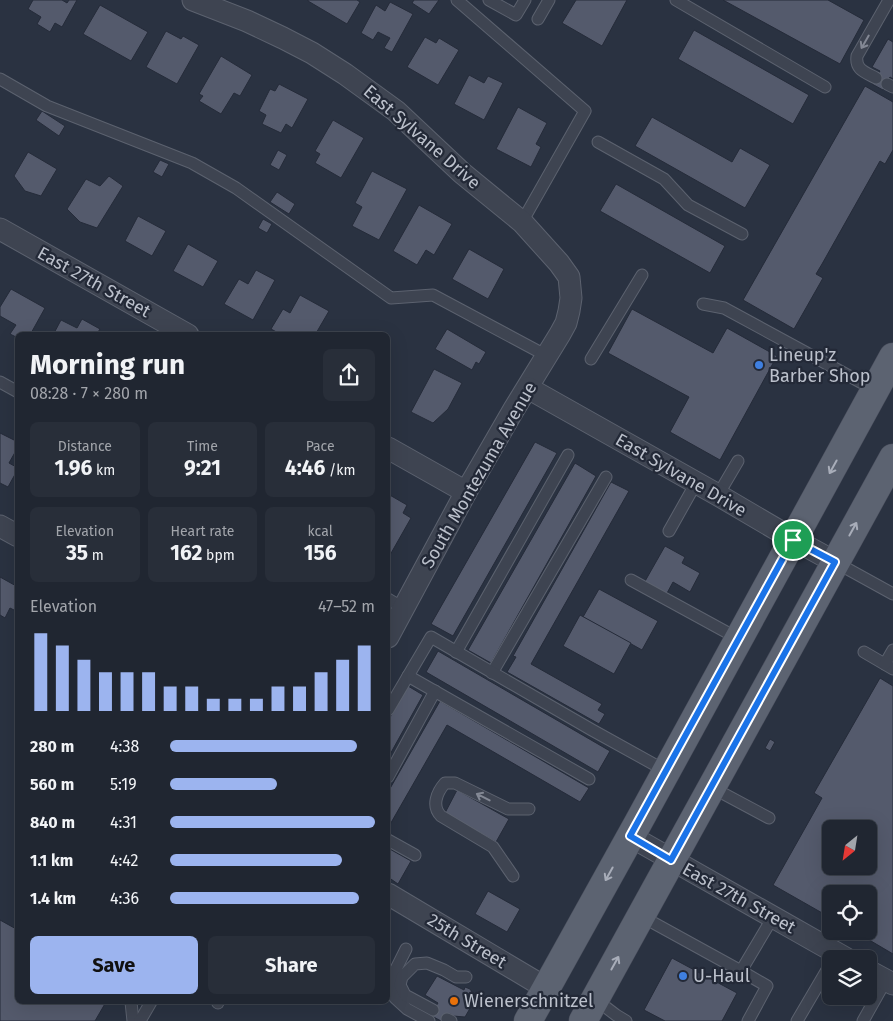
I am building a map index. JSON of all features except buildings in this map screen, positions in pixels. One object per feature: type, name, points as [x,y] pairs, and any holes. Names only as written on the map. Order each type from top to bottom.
[{"type":"main road","points":[[528,1021],[893,357]]},
{"type":"main road","points":[[589,1010],[893,458]]},
{"type":"street","name":"East Sylvane Drive","points":[[194,0],[283,38],[312,53],[396,111],[462,173],[522,222],[558,263],[569,277],[571,298],[569,312]]},
{"type":"street","name":"East 27th Street","points":[[0,229],[183,332]]},
{"type":"street","name":"South Montezuma Avenue","points":[[390,628],[395,604],[466,492],[528,388],[566,323],[569,312]]},
{"type":"street","name":"East Sylvane Drive","points":[[528,388],[718,495],[793,540],[835,562]]},
{"type":"street","points":[[390,449],[466,492]]},
{"type":"street","points":[[0,526],[15,534]]},
{"type":"street","name":"East 27th Street","points":[[630,836],[773,917],[825,950]]},
{"type":"street","name":"25th Street","points":[[390,895],[546,988]]},
{"type":"lane","points":[[457,0],[585,111],[522,222]]},
{"type":"lane","points":[[489,0],[516,15],[525,0]]},
{"type":"lane","points":[[538,19],[549,0]]},
{"type":"lane","points":[[676,0],[825,87]]},
{"type":"lane","points":[[876,78],[859,69],[856,63],[857,56],[889,0]]},
{"type":"lane","points":[[0,79],[47,106],[192,163],[236,188],[391,298],[433,294],[547,356]]},
{"type":"lane","points":[[598,142],[664,179],[688,205],[742,234]]},
{"type":"lane","points":[[592,359],[642,275]]},
{"type":"lane","points":[[703,304],[724,308],[875,390]]},
{"type":"lane","points":[[0,382],[15,390]]},
{"type":"lane","points":[[456,652],[568,455]]},
{"type":"lane","points":[[718,495],[738,461]]},
{"type":"lane","points":[[492,673],[606,477]]},
{"type":"lane","points":[[669,531],[696,483]]},
{"type":"lane","points":[[835,562],[893,594]]},
{"type":"lane","points":[[630,580],[738,639]]},
{"type":"lane","points":[[390,707],[431,638],[666,771]]},
{"type":"lane","points":[[864,652],[889,666],[893,650]]},
{"type":"lane","points":[[408,676],[589,779]]},
{"type":"lane","points":[[390,773],[435,691]]},
{"type":"lane","points":[[512,876],[493,847],[437,812],[435,798],[445,783],[456,783],[508,809],[529,809]]},
{"type":"lane","points":[[711,787],[769,818]]},
{"type":"lane","points":[[390,841],[414,855]]},
{"type":"lane","points":[[640,916],[767,986],[748,1021]]},
{"type":"lane","points":[[741,971],[773,917]]},
{"type":"lane","points":[[406,949],[392,975],[395,998],[407,1008],[431,1016]]},
{"type":"lane","points":[[431,1016],[406,995],[400,985],[402,977],[415,964],[427,963],[456,977],[466,977]]},
{"type":"lane","points":[[863,1021],[882,979]]},
{"type":"lane","points":[[797,1021],[822,982]]},
{"type":"lane","points":[[131,1004],[133,1021]]},
{"type":"lane","points":[[140,1021],[150,1004]]},
{"type":"lane","points":[[589,1010],[616,1015],[626,1021]]},
{"type":"place","name":"Lineup'z Barber Shop","points":[[759,365]]},
{"type":"place","name":"U-Haul","points":[[683,976]]},
{"type":"place","name":"Wienerschnitzel","points":[[454,1001]]},
{"type":"route","points":[[793,540],[835,562],[671,860],[630,836],[793,540]]}]
